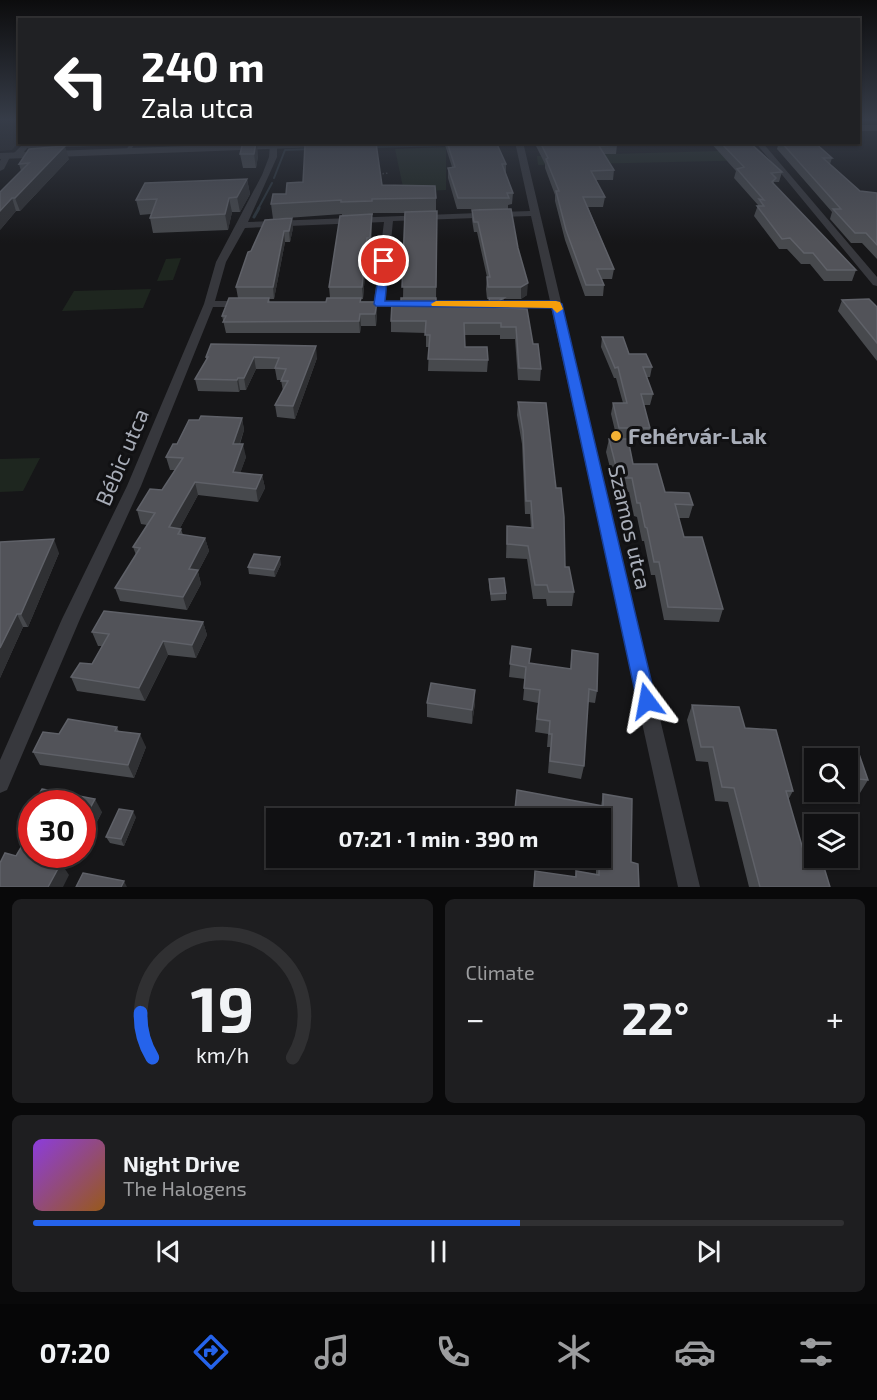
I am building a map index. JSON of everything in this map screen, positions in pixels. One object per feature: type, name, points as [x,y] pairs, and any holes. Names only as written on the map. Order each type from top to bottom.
[{"type":"street","name":"Bébic utca","points":[[0,783],[71,619],[134,486],[210,304],[221,262],[242,225],[272,160]]},
{"type":"street","name":"Szamos utca","points":[[523,160],[689,887]]},
{"type":"street","points":[[774,160],[877,283]]},
{"type":"street","points":[[242,225],[534,213]]},
{"type":"street","points":[[379,304],[389,219]]},
{"type":"street","points":[[210,304],[255,304]]},
{"type":"street","points":[[345,304],[556,304]]},
{"type":"path","points":[[379,174],[389,173]]},
{"type":"shaded area","points":[[397,160],[446,160],[446,190],[404,192]]},
{"type":"shaded area","points":[[537,160],[749,160],[538,165]]},
{"type":"shaded area","points":[[181,258],[173,280],[157,281],[166,259]]},
{"type":"shaded area","points":[[151,289],[143,308],[62,311],[74,291]]},
{"type":"shaded area","points":[[40,458],[23,491],[0,492],[0,459]]},
{"type":"building","points":[[21,160],[51,160],[0,211],[0,192],[29,163],[19,164]]},
{"type":"building","points":[[304,160],[378,160],[382,185],[435,186],[436,198],[271,204],[273,194],[286,194],[287,183],[303,182]]},
{"type":"building","points":[[453,160],[504,160],[506,164],[502,164],[513,193],[507,193],[509,198],[458,198],[448,168],[455,167]]},
{"type":"building","points":[[547,160],[608,160],[614,170],[591,171],[605,197],[583,197],[614,269],[597,269],[604,285],[586,285],[566,230],[556,191],[559,191]]},
{"type":"building","points":[[738,160],[769,160],[782,172],[771,173],[776,178],[772,182],[856,270],[827,270],[813,253],[804,253],[790,238],[782,239],[757,206],[764,206],[759,199],[764,200],[737,169],[744,167]]},
{"type":"building","points":[[797,160],[826,160],[860,191],[877,193],[877,245],[866,233],[855,233],[833,209],[841,209]]},
{"type":"building","points":[[247,179],[237,197],[229,198],[225,214],[150,218],[157,199],[136,200],[145,183]]},
{"type":"building","points":[[511,209],[518,248],[528,283],[521,287],[488,287],[487,277],[490,277],[478,222],[474,222],[472,210]]},
{"type":"building","points":[[437,211],[436,287],[402,287],[405,212]]},
{"type":"building","points":[[372,214],[362,287],[329,287],[340,216]]},
{"type":"building","points":[[292,218],[289,231],[284,231],[273,287],[236,287],[248,252],[251,251],[265,220]]},
{"type":"building","points":[[229,298],[269,298],[268,302],[326,302],[327,298],[361,298],[360,302],[377,302],[375,314],[360,314],[359,321],[223,322],[226,316],[222,316]]},
{"type":"building","points":[[401,298],[436,298],[436,302],[444,304],[490,304],[489,298],[504,298],[488,307],[527,309],[533,344],[538,344],[541,369],[519,368],[516,327],[501,327],[501,323],[464,323],[465,347],[487,347],[488,360],[428,359],[430,335],[425,335],[426,321],[391,321],[392,303],[401,303]]},
{"type":"building","points":[[869,299],[877,307],[877,343],[842,300]]},
{"type":"building","points":[[602,337],[623,337],[629,354],[646,354],[652,367],[643,367],[653,394],[641,394],[650,428],[619,428],[613,403],[627,403],[618,367],[615,368]]},
{"type":"building","points":[[211,344],[316,346],[293,406],[275,405],[288,381],[281,381],[286,369],[275,368],[279,358],[254,357],[244,378],[237,380],[195,379],[208,357],[206,357]]},
{"type":"building","points":[[518,402],[546,403],[556,488],[561,488],[565,567],[569,567],[574,592],[549,592],[547,585],[535,585],[528,546],[507,544],[507,526],[533,528],[531,501],[526,501],[523,431]]},
{"type":"building","points":[[201,416],[242,418],[233,444],[243,444],[233,472],[262,475],[256,489],[195,482],[169,527],[181,529],[178,534],[205,538],[189,569],[198,570],[183,597],[115,588],[140,548],[133,547],[155,513],[137,510],[150,489],[162,490],[183,458],[166,457],[173,444],[177,444],[189,420],[199,420]]},
{"type":"building","points":[[609,439],[628,439],[633,464],[657,464],[665,492],[689,493],[693,505],[675,504],[684,537],[702,537],[723,609],[668,607],[659,562],[654,562],[647,528],[640,503],[637,503],[632,478],[619,478]]},
{"type":"building","points":[[54,539],[21,614],[17,614],[0,648],[0,542]]},
{"type":"building","points":[[254,554],[280,557],[274,570],[248,567]]},
{"type":"building","points":[[504,578],[506,593],[491,594],[489,579]]},
{"type":"building","points":[[104,611],[203,622],[192,645],[163,641],[139,688],[71,677],[80,663],[92,664],[109,634],[92,632]]},
{"type":"building","points":[[512,646],[531,649],[529,663],[571,669],[572,650],[598,654],[597,691],[589,689],[584,766],[550,761],[552,734],[549,734],[550,721],[537,719],[540,690],[524,688],[526,667],[510,664]]},
{"type":"building","points":[[431,683],[475,690],[472,710],[427,703]]},
{"type":"building","points":[[692,705],[739,707],[745,728],[776,730],[793,791],[786,791],[804,853],[804,868],[824,868],[830,887],[760,887],[734,788],[722,787],[713,747],[701,747]]},
{"type":"building","points":[[68,719],[117,727],[115,731],[140,734],[128,765],[33,752],[43,732],[59,734]]},
{"type":"building","points":[[858,754],[859,754],[868,780],[858,779]]},
{"type":"building","points":[[517,790],[603,806],[603,794],[632,799],[631,862],[638,864],[639,887],[534,887],[535,871],[576,877],[576,871],[599,875],[599,868],[611,868],[611,808],[515,808]]},
{"type":"building","points":[[119,809],[133,811],[121,839],[106,837]]},
{"type":"building","points":[[5,853],[16,856],[18,853],[18,868],[58,868],[48,887],[0,887],[0,863]]},
{"type":"building","points":[[83,873],[124,881],[121,887],[76,887]]},
{"type":"waterway","points":[[274,178],[281,160]]},
{"type":"waterway","points":[[258,209],[272,183]]},
{"type":"waterway","points":[[254,217],[259,208]]},
{"type":"slow traffic","points":[[436,304],[556,304],[557,309]]},
{"type":"place","name":"Fehérvár-Lak","points":[[616,436]]},
{"type":"route","points":[[384,261],[379,304],[556,304],[647,701]]}]
